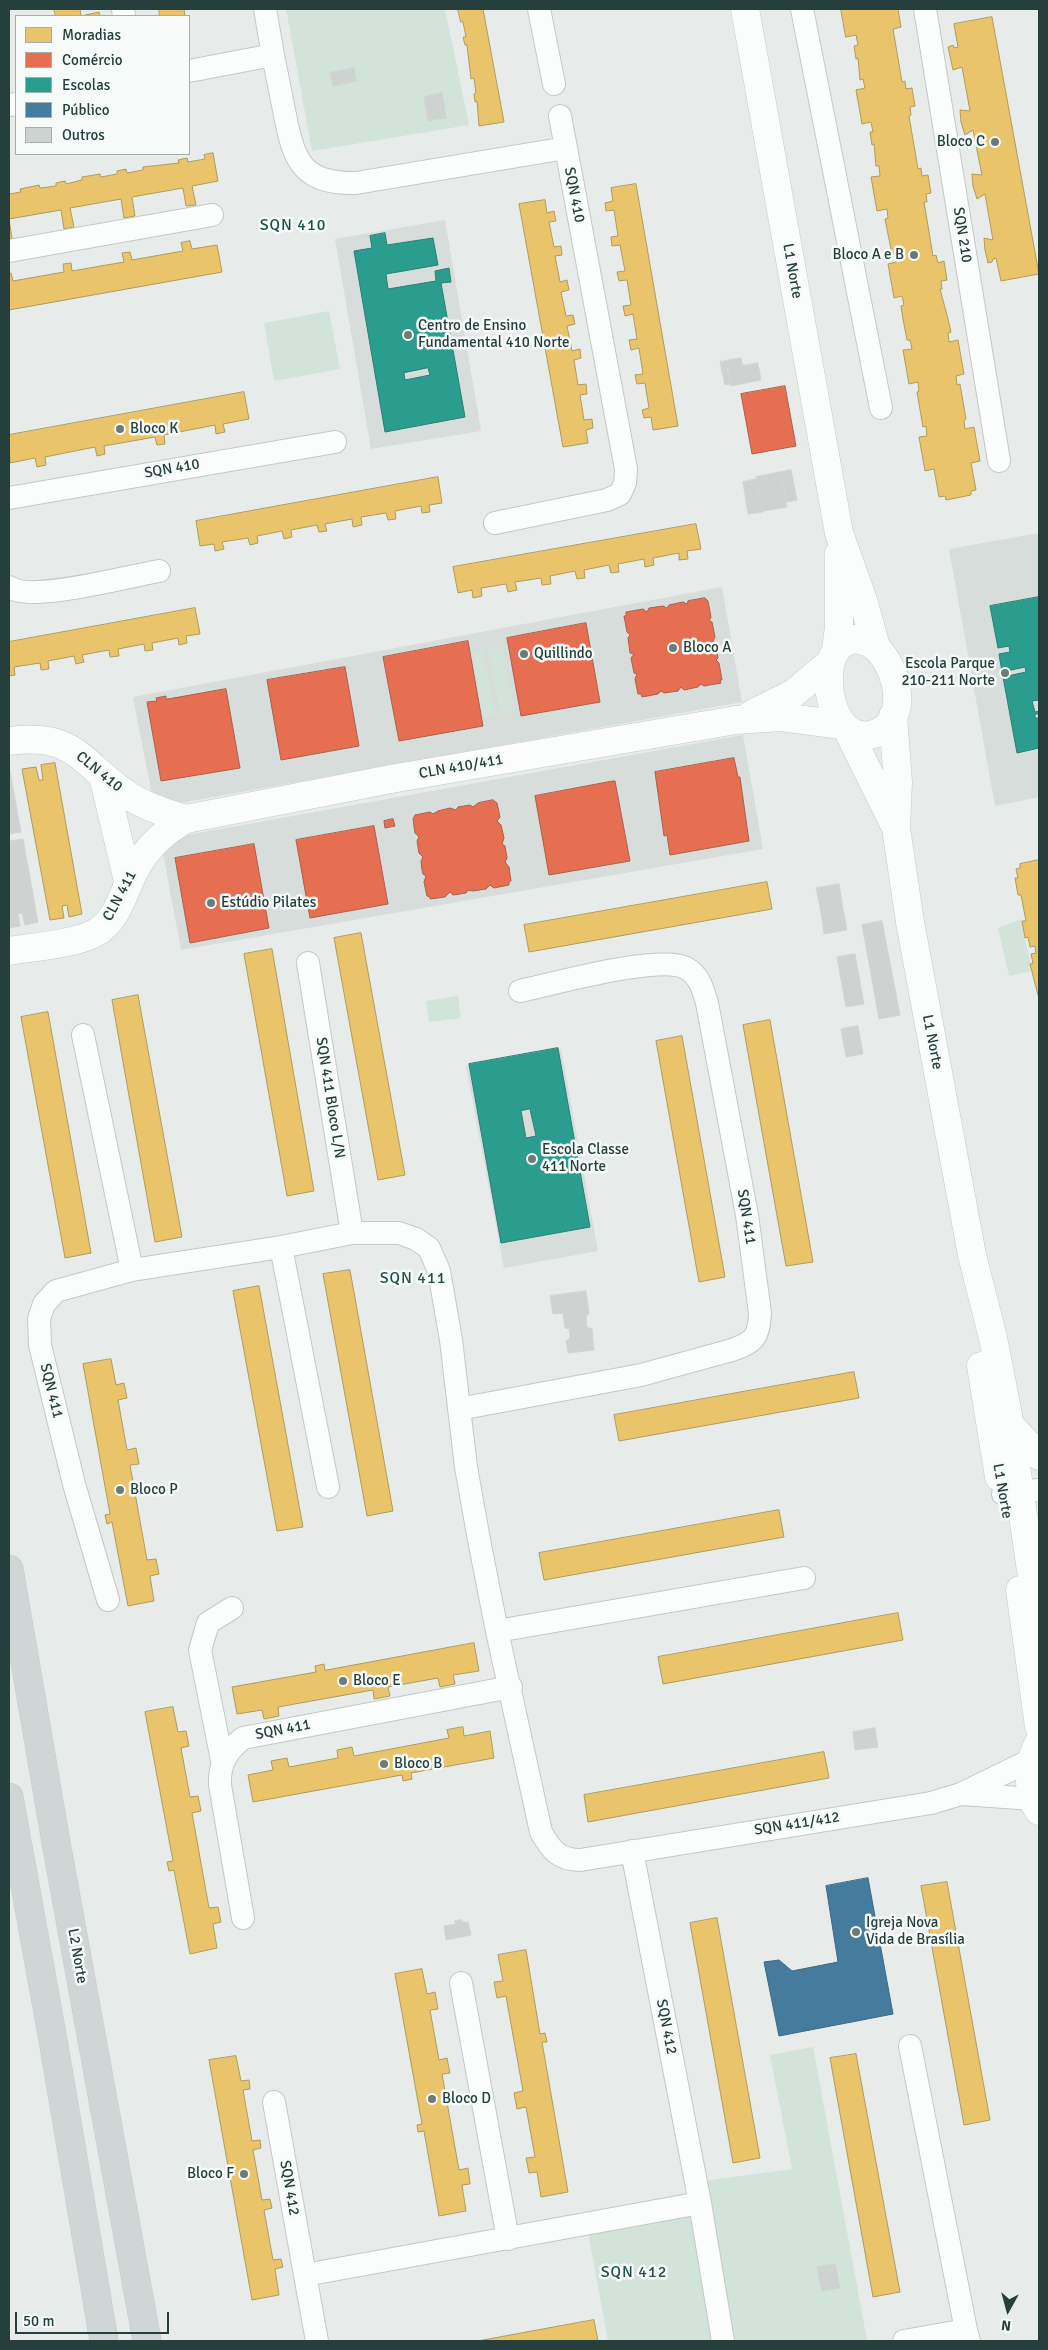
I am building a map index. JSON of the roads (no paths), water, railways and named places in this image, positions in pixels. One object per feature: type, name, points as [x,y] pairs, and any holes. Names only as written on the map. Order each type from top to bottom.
[{"type":"main road","name":"L2 Norte","points":[[9,1569],[57,1848],[147,2341]]},
{"type":"main road","points":[[9,1797],[53,2040],[104,2341]]},
{"type":"main road","points":[[17,1841],[26,1835],[43,1840],[57,1848]]},
{"type":"street","name":"SQN 410","points":[[265,9],[291,146],[306,170],[325,180],[356,183],[566,148],[626,469],[625,483],[620,494],[607,500],[495,523]]},
{"type":"street","points":[[539,9],[554,84]]},
{"type":"street","name":"L1 Norte","points":[[745,9],[839,533],[863,600],[876,647]]},
{"type":"street","points":[[802,9],[881,408]]},
{"type":"street","name":"SQN 210","points":[[925,9],[999,461]]},
{"type":"street","points":[[190,71],[273,55]]},
{"type":"street","points":[[560,116],[566,148]]},
{"type":"street","points":[[9,251],[212,215]]},
{"type":"street","name":"SQN 410","points":[[9,498],[335,442]]},
{"type":"street","name":"L1 Norte","points":[[834,656],[839,619],[839,533]]},
{"type":"street","points":[[9,587],[21,593],[43,593],[159,570]]},
{"type":"street","points":[[854,639],[865,640],[876,647],[893,672],[898,699],[894,716],[886,727],[873,734],[859,734],[845,728],[831,700],[834,656],[844,643],[854,639]]},
{"type":"street","name":"CLN 410/411","points":[[736,720],[788,697],[816,677],[834,656]]},
{"type":"street","name":"L1 Norte","points":[[894,716],[898,782],[896,828],[912,932],[972,1255],[993,1338],[1010,1425],[1020,1492],[1035,1561],[1039,1614]]},
{"type":"street","name":"CLN 410/411","points":[[186,818],[401,777],[736,720],[781,717],[845,728]]},
{"type":"street","name":"L1 Norte","points":[[845,728],[896,828]]},
{"type":"street","name":"CLN 410","points":[[9,741],[32,738],[64,745],[82,757],[103,776],[143,804],[186,818]]},
{"type":"street","points":[[103,776],[128,881]]},
{"type":"street","name":"CLN 411","points":[[9,951],[83,938],[95,933],[110,922],[119,906],[128,881],[149,848],[162,835],[186,818]]},
{"type":"street","name":"SQN 411 Bloco L/N","points":[[308,962],[352,1232]]},
{"type":"street","name":"SQN 411","points":[[459,1409],[641,1375],[746,1344],[756,1337],[760,1326],[747,1215],[707,1003],[702,987],[695,975],[686,968],[673,963],[650,964],[520,991]]},
{"type":"street","points":[[83,1035],[132,1270]]},
{"type":"street","name":"SQN 411","points":[[108,1600],[74,1484],[40,1345],[39,1320],[44,1304],[56,1292],[132,1270],[281,1247],[352,1232],[399,1232],[416,1239],[429,1248],[439,1271],[468,1476],[497,1631],[511,1687],[541,1832],[550,1847],[560,1857],[569,1860],[580,1860],[632,1851]]},
{"type":"street","points":[[281,1247],[328,1487]]},
{"type":"street","name":"L1 Norte","points":[[972,1255],[982,1376],[1020,1492],[1022,1607],[1039,1726]]},
{"type":"street","points":[[1010,1425],[1039,1456]]},
{"type":"street","points":[[497,1631],[804,1578]]},
{"type":"street","points":[[232,1608],[208,1623],[200,1650],[222,1760],[219,1772],[220,1784],[243,1918]]},
{"type":"street","name":"SQN 411","points":[[222,1760],[231,1748],[243,1738],[511,1687]]},
{"type":"street","points":[[1036,1751],[1031,1786],[1036,1805]]},
{"type":"street","name":"SQN 411/412","points":[[632,1851],[931,1803],[961,1794],[1036,1751]]},
{"type":"street","name":"SQN 411/412","points":[[961,1794],[1036,1805]]},
{"type":"street","name":"SQN 412","points":[[632,1851],[700,2203],[723,2341]]},
{"type":"street","points":[[461,1982],[508,2239]]},
{"type":"street","points":[[904,2341],[967,2336],[910,2046]]},
{"type":"street","name":"SQN 412","points":[[274,2102],[317,2341]]},
{"type":"street","points":[[305,2274],[700,2203]]},
{"type":"place","name":"Bloco C","points":[[995,142]]},
{"type":"place","name":"Bloco A e B","points":[[914,255]]},
{"type":"place","name":"Centro de Ensino Fundamental 410 Norte","points":[[408,335]]},
{"type":"place","name":"Bloco K","points":[[120,429]]},
{"type":"place","name":"Bloco A","points":[[673,648]]},
{"type":"place","name":"Quillindo","points":[[524,654]]},
{"type":"place","name":"Escola Parque 210-211 Norte","points":[[1005,673]]},
{"type":"place","name":"Estúdio Pilates","points":[[211,903]]},
{"type":"place","name":"Escola Classe 411 Norte","points":[[532,1159]]},
{"type":"place","name":"Bloco P","points":[[120,1490]]},
{"type":"place","name":"Bloco E","points":[[343,1681]]},
{"type":"place","name":"Bloco B","points":[[384,1764]]},
{"type":"place","name":"Igreja Nova Vida de Brasília","points":[[856,1932]]},
{"type":"place","name":"Bloco D","points":[[432,2099]]},
{"type":"place","name":"Bloco F","points":[[244,2174]]},
{"type":"district","name":"SQN 410","points":[[293,226]]},
{"type":"district","name":"SQN 411","points":[[413,1279]]},
{"type":"district","name":"SQN 412","points":[[634,2273]]}]
